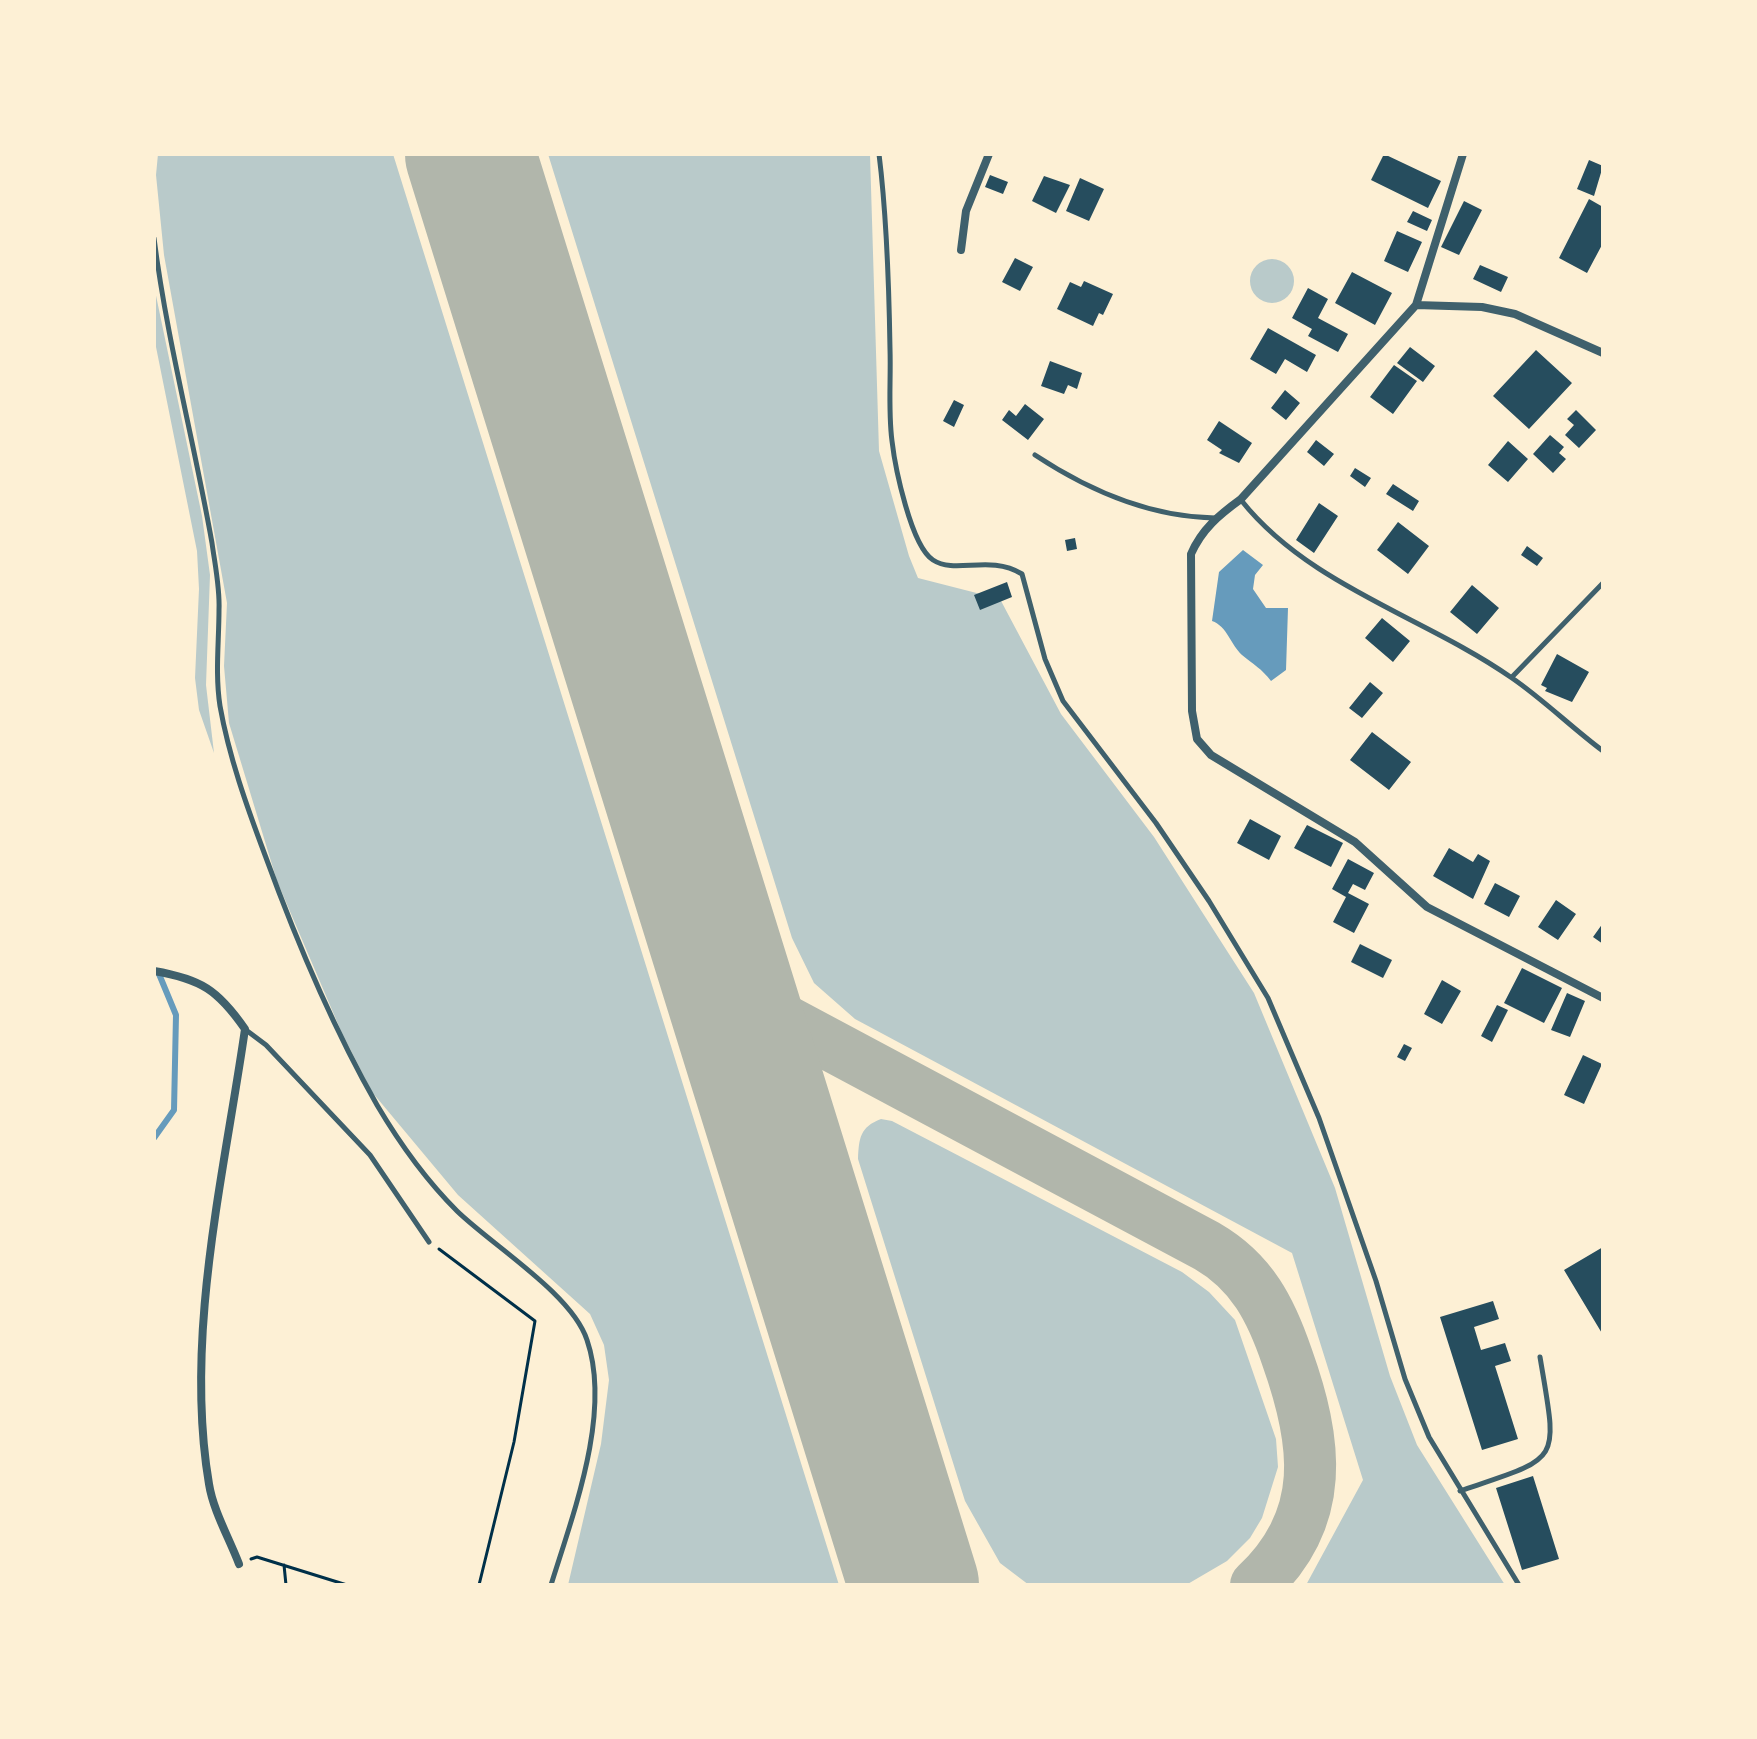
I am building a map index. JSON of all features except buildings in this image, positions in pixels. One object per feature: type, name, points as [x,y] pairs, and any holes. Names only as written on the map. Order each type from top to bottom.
[{"type":"street","points":[[961,250],[966,211],[989,154]]},
{"type":"street","points":[[1463,154],[1416,305],[1241,499],[1215,518],[1198,538],[1191,554],[1192,711],[1197,739],[1211,755],[1355,842],[1427,907],[1603,998]]},
{"type":"street","points":[[1416,305],[1482,307],[1515,314],[1603,353]]},
{"type":"street","points":[[154,971],[186,976],[215,991],[245,1029],[206,1293],[200,1408],[209,1487],[239,1564]]},
{"type":"lane","points":[[879,154],[890,327],[892,440],[904,499],[925,551],[934,561],[951,565],[988,562],[1008,565],[1022,574],[1045,659],[1063,701],[1156,823],[1268,998],[1319,1118],[1376,1281],[1405,1379],[1429,1437],[1519,1585]]},
{"type":"lane","points":[[154,238],[162,296],[212,546],[220,605],[220,705],[242,793],[284,907],[348,1047],[409,1158],[456,1210],[568,1305],[586,1335],[596,1370],[593,1415],[580,1491],[551,1585]]},
{"type":"lane","points":[[1035,455],[1063,474],[1119,499],[1192,518],[1215,518]]},
{"type":"lane","points":[[1241,499],[1268,531],[1317,567],[1511,678],[1603,751]]},
{"type":"lane","points":[[1511,678],[1603,583]]},
{"type":"lane","points":[[245,1029],[266,1045],[370,1155],[429,1242]]},
{"type":"lane","points":[[1460,1491],[1533,1466],[1545,1456],[1552,1429],[1540,1357]]},
{"type":"path","points":[[429,1242],[535,1321],[514,1442],[479,1585]]},
{"type":"path","points":[[239,1564],[257,1557],[347,1585]]},
{"type":"path","points":[[284,1565],[286,1585]]},
{"type":"shaded area","points":[[158,154],[393,154],[839,1585],[568,1585],[601,1444],[609,1380],[604,1345],[590,1314],[458,1195],[372,1092],[341,1031],[277,881],[229,723],[224,666],[227,603],[164,255],[156,175]]},
{"type":"shaded area","points":[[548,154],[870,154],[879,451],[918,578],[1000,599],[1061,714],[1154,837],[1254,993],[1335,1188],[1390,1376],[1417,1445],[1505,1585],[1306,1585],[1363,1480],[1292,1253],[855,1019],[814,983],[792,938]]},
{"type":"shaded area","points":[[1272,259],[1288,265],[1294,281],[1288,297],[1272,303],[1256,297],[1250,281],[1256,265]]},
{"type":"shaded area","points":[[154,286],[202,516],[210,575],[206,685],[214,753],[199,710],[195,678],[199,589],[197,551],[154,337]]},
{"type":"shaded area","points":[[881,1119],[892,1121],[1182,1272],[1209,1292],[1235,1320],[1276,1439],[1278,1467],[1262,1518],[1250,1538],[1227,1561],[1186,1585],[1029,1585],[1000,1563],[965,1501],[858,1159],[862,1134]]},
{"type":"water","points":[[1243,550],[1263,565],[1255,575],[1253,589],[1266,608],[1288,608],[1286,670],[1271,681],[1238,651],[1221,627],[1212,621],[1219,572]]},
{"type":"waterway","points":[[154,1138],[174,1110],[176,1015],[159,974]]},
{"type":"taxiway","points":[[703,904],[729,969],[767,1011],[1207,1246],[1223,1256],[1248,1280],[1267,1308],[1297,1388],[1305,1419],[1310,1477],[1305,1506],[1295,1533],[1279,1559],[1256,1585]]},
{"type":"taxiway","points":[[900,1541],[924,1585]]},
{"type":"runway","points":[[470,154],[914,1585]]}]
